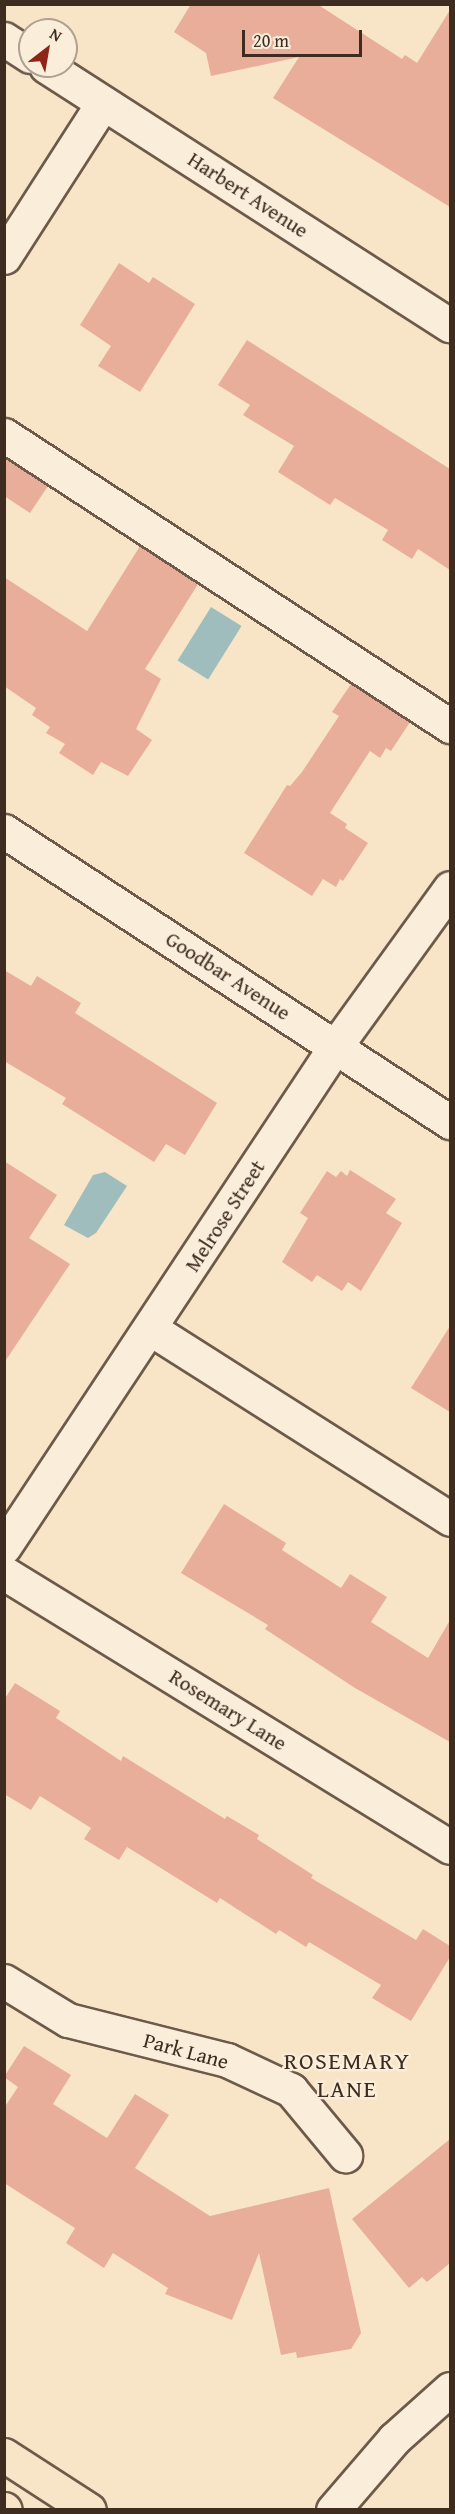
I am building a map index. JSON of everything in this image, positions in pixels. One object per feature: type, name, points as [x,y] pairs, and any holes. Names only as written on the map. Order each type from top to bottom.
[{"type":"main road","points":[[4,2456],[89,2510]]},
{"type":"street","points":[[4,39],[18,48]]},
{"type":"street","name":"Harbert Avenue","points":[[64,78],[450,325]]},
{"type":"street","points":[[4,257],[103,103]]},
{"type":"street","points":[[4,435],[450,726]]},
{"type":"street","name":"Goodbar Avenue","points":[[4,831],[450,1122]]},
{"type":"street","name":"Melrose Street","points":[[4,1547],[151,1329],[335,1047],[450,888]]},
{"type":"street","points":[[151,1329],[450,1519]]},
{"type":"street","name":"Rosemary Lane","points":[[4,1573],[450,1847]]},
{"type":"street","name":"Park Lane","points":[[4,1981],[68,2020],[227,2060],[291,2090],[345,2155]]},
{"type":"street","points":[[333,2510],[394,2439],[450,2389]]},
{"type":"water","points":[[211,607],[242,626],[208,680],[178,660]]},
{"type":"water","points":[[105,1172],[127,1186],[96,1233],[88,1238],[64,1225],[93,1175]]},
{"type":"building","points":[[191,4],[317,4],[402,59],[405,55],[417,63],[450,10],[450,207],[273,98],[299,57],[211,76],[206,53],[174,32]]},
{"type":"building","points":[[119,263],[149,283],[153,277],[195,304],[140,392],[98,366],[111,346],[80,325]]},
{"type":"building","points":[[247,340],[450,469],[450,570],[418,549],[412,559],[382,540],[388,530],[335,498],[330,505],[278,472],[294,446],[243,415],[250,405],[218,385]]},
{"type":"building","points":[[4,458],[48,486],[30,513],[4,496]]},
{"type":"building","points":[[140,546],[198,584],[145,669],[161,679],[136,729],[152,740],[128,776],[101,762],[93,775],[59,753],[65,744],[46,733],[50,727],[32,715],[36,708],[4,686],[4,577],[87,631]]},
{"type":"building","points":[[351,684],[410,722],[391,751],[386,748],[380,758],[370,751],[330,813],[347,824],[345,828],[368,843],[343,881],[340,879],[336,887],[323,879],[312,896],[244,853],[287,785],[290,786],[302,772],[339,716],[332,712]]},
{"type":"building","points":[[4,970],[31,986],[37,976],[81,1003],[75,1013],[217,1103],[185,1155],[166,1144],[154,1162],[62,1104],[66,1098],[4,1061]]},
{"type":"building","points":[[4,1161],[57,1195],[29,1238],[70,1264],[4,1363]]},
{"type":"building","points":[[350,1170],[396,1199],[386,1213],[402,1223],[361,1291],[348,1282],[342,1291],[317,1275],[312,1282],[282,1262],[308,1218],[300,1213],[327,1171],[336,1177],[341,1171],[347,1176]]},
{"type":"building","points":[[450,1326],[450,1412],[411,1388]]},
{"type":"building","points":[[224,1504],[286,1543],[282,1550],[341,1588],[350,1574],[387,1597],[371,1622],[428,1658],[450,1620],[450,1742],[355,1688],[265,1629],[268,1625],[181,1573]]},
{"type":"building","points":[[15,1683],[60,1711],[56,1718],[121,1761],[123,1756],[225,1819],[227,1816],[259,1835],[257,1839],[313,1875],[311,1878],[416,1940],[423,1929],[450,1946],[450,1957],[411,2021],[372,1998],[381,1985],[309,1942],[306,1947],[279,1930],[276,1934],[220,1898],[217,1903],[127,1847],[119,1860],[84,1839],[91,1828],[40,1796],[31,1810],[4,1794],[4,1700]]},
{"type":"building","points":[[24,2046],[71,2075],[53,2104],[107,2138],[135,2094],[169,2115],[135,2168],[210,2216],[329,2188],[361,2333],[351,2349],[297,2358],[296,2352],[281,2355],[259,2253],[232,2320],[165,2294],[168,2288],[113,2253],[104,2268],[66,2243],[75,2228],[4,2183],[4,2108],[18,2087],[4,2077]]},
{"type":"building","points":[[450,2139],[450,2263],[427,2282],[422,2277],[409,2288],[352,2219]]},
{"type":"district","name":"ROSEMARY LANE","points":[[347,2075]]}]
